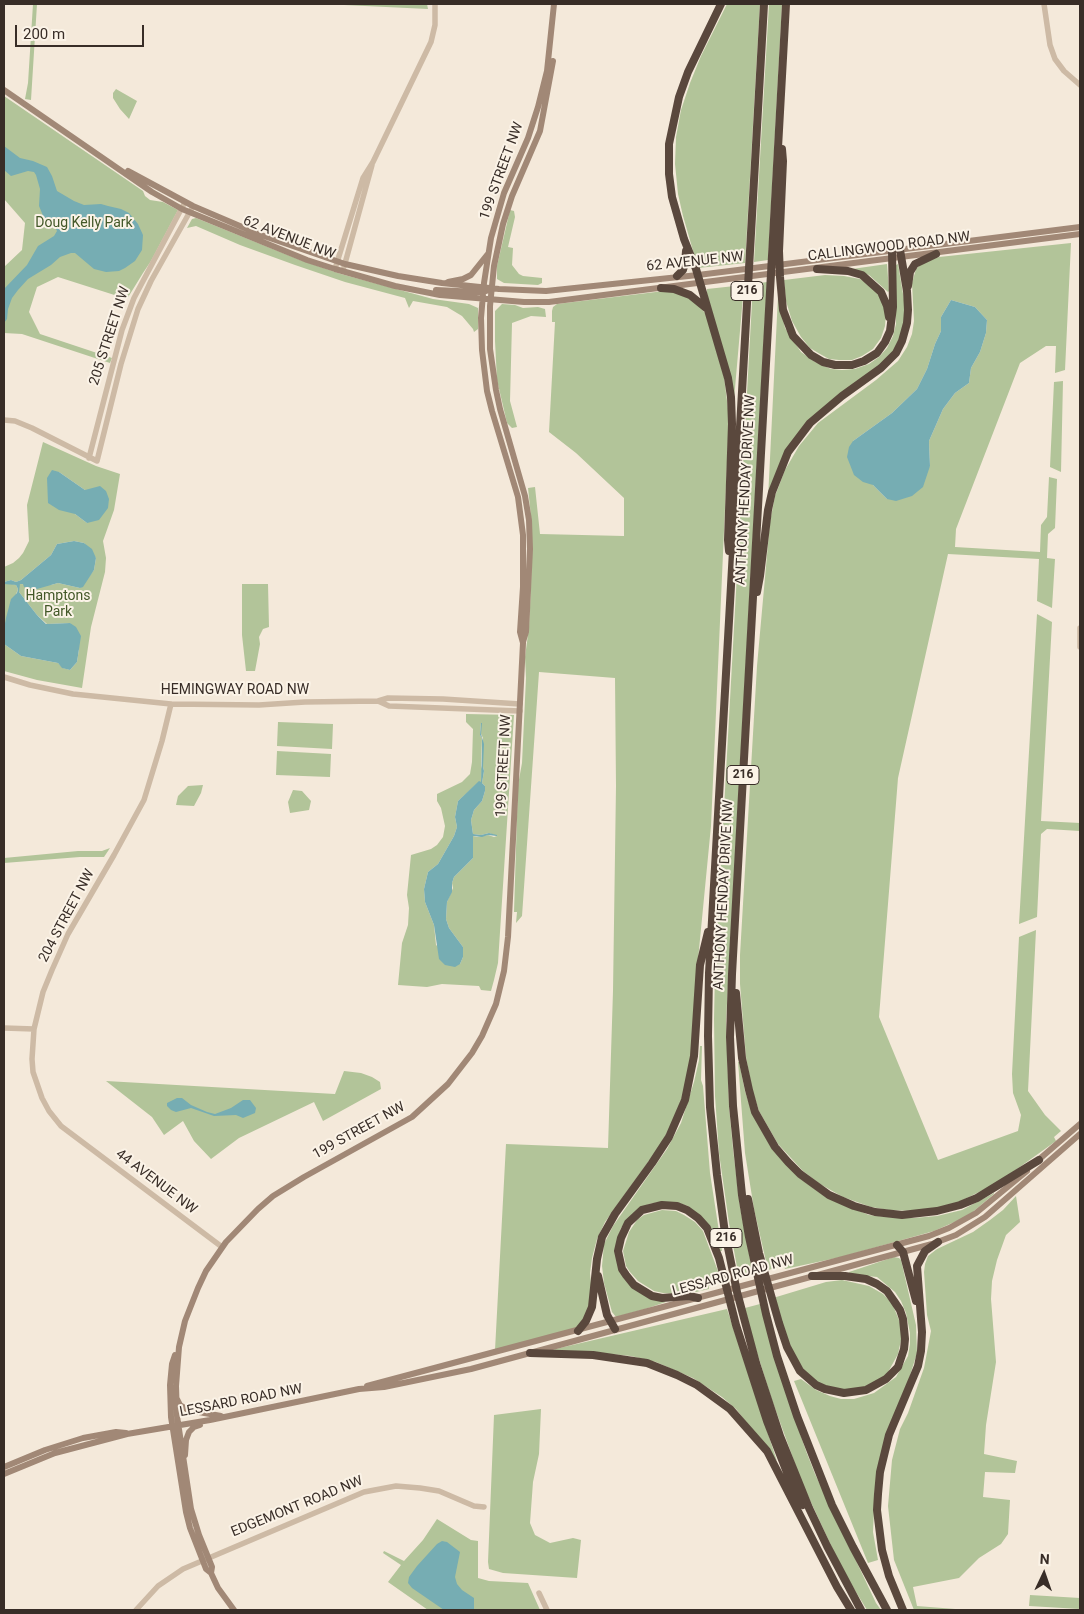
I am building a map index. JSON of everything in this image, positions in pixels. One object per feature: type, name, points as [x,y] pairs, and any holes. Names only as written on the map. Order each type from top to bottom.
[{"type":"highway","points":[[721,4],[678,97],[669,144],[669,174],[672,197],[686,246],[698,275],[728,378],[732,424],[728,540],[731,578]]},
{"type":"highway","name":"ANTHONY HENDAY DRIVE NW","points":[[764,4],[708,998],[708,1072],[713,1142],[725,1234],[745,1325],[767,1399],[793,1470],[827,1546],[861,1610]]},
{"type":"highway","name":"ANTHONY HENDAY DRIVE NW","points":[[786,4],[734,937],[730,1037],[734,1125],[749,1237],[766,1314],[787,1387],[832,1505],[887,1610]]},
{"type":"highway","points":[[780,122],[783,161],[780,251],[783,310],[793,336],[811,355],[823,362],[835,365],[852,365],[864,361],[885,342],[890,331],[893,307],[892,259],[898,253]]},
{"type":"highway","points":[[676,276],[683,270],[686,246]]},
{"type":"highway","points":[[898,253],[907,291]]},
{"type":"highway","points":[[752,614],[760,576],[768,510],[772,492],[786,457],[810,423],[842,396],[882,368],[896,353],[902,341],[907,323],[907,291],[910,272],[915,264],[936,254]]},
{"type":"highway","points":[[817,268],[862,275],[873,284],[881,292],[887,306],[890,331]]},
{"type":"highway","points":[[661,288],[674,289],[690,294],[707,309]]},
{"type":"highway","points":[[578,1331],[586,1321],[592,1307],[600,1243],[607,1227],[669,1137],[685,1100],[694,1056],[700,965],[713,914]]},
{"type":"highway","points":[[734,937],[739,1037],[755,1112],[775,1146],[800,1174],[817,1187],[835,1198],[864,1209],[902,1215],[925,1213],[950,1208],[970,1201],[1039,1160]]},
{"type":"highway","points":[[734,1125],[759,1253],[779,1323],[793,1360],[800,1371],[816,1385],[844,1393],[866,1390],[886,1379],[898,1367],[905,1344],[903,1320],[900,1310],[887,1291],[866,1279],[845,1276],[812,1276]]},
{"type":"highway","points":[[698,1298],[689,1296],[662,1298],[652,1296],[634,1285],[626,1275],[622,1268],[618,1251],[621,1238],[628,1223],[642,1210],[662,1205],[677,1206],[698,1218],[707,1228],[719,1258],[736,1325],[767,1421],[792,1483],[808,1516],[827,1546]]},
{"type":"highway","points":[[903,1610],[889,1576],[882,1550],[877,1510],[880,1472],[889,1436],[918,1366],[922,1341],[917,1266],[925,1251],[938,1242]]},
{"type":"highway","points":[[897,1245],[903,1252],[921,1322]]},
{"type":"highway","points":[[597,1259],[601,1293],[610,1322],[615,1329]]},
{"type":"highway","points":[[530,1353],[593,1355],[646,1363],[698,1385],[730,1409],[767,1451],[837,1587],[851,1610]]},
{"type":"main road","name":"199 STREET NW","points":[[523,643],[520,632],[523,587],[522,535],[518,496],[492,411],[488,391],[482,350],[483,293],[488,254],[501,203],[528,138],[547,72],[555,4]]},
{"type":"main road","name":"199 STREET NW","points":[[206,1559],[194,1520],[170,1402],[172,1364],[179,1347],[193,1298],[204,1276],[222,1247],[258,1209],[274,1196],[418,1112],[448,1084],[461,1069],[482,1036],[498,994],[504,971],[508,942],[523,643],[526,632],[530,548],[525,496],[503,422],[496,390],[490,342],[491,300],[496,255],[503,224],[512,196],[541,124],[555,41],[555,4]]},
{"type":"main road","name":"62 AVENUE NW","points":[[4,90],[152,192],[306,260],[343,272],[421,292],[483,293]]},
{"type":"main road","name":"62 AVENUE NW","points":[[192,210],[345,264],[483,293],[491,300],[548,302],[700,283]]},
{"type":"main road","name":"CALLINGWOOD ROAD NW","points":[[898,253],[1080,227]]},
{"type":"main road","name":"CALLINGWOOD ROAD NW","points":[[898,253],[936,254],[1080,234]]},
{"type":"main road","name":"62 AVENUE NW","points":[[492,288],[546,291],[818,260],[898,253]]},
{"type":"main road","points":[[442,283],[468,277],[475,272],[488,254]]},
{"type":"main road","name":"CALLINGWOOD ROAD NW","points":[[700,283],[892,259]]},
{"type":"main road","points":[[483,293],[492,288]]},
{"type":"main road","name":"LESSARD ROAD NW","points":[[359,1390],[399,1377],[578,1331],[929,1236],[961,1222],[986,1205],[1080,1124]]},
{"type":"main road","name":"LESSARD ROAD NW","points":[[4,1474],[55,1453],[128,1434],[454,1373],[938,1242],[967,1229],[985,1217],[1080,1134]]},
{"type":"main road","name":"199 STREET NW","points":[[179,1347],[175,1426],[186,1512],[190,1528],[206,1559],[212,1566],[211,1573],[218,1588],[234,1610]]},
{"type":"main road","points":[[176,1398],[185,1409],[225,1417]]},
{"type":"main road","points":[[184,1471],[189,1432],[194,1427],[210,1420]]},
{"type":"main road","name":"LESSARD ROAD NW","points":[[4,1467],[45,1450],[83,1438],[116,1432],[128,1434]]},
{"type":"street","points":[[334,269],[363,178],[373,162],[431,42],[435,25],[435,4]]},
{"type":"street","points":[[1044,4],[1050,46],[1055,59],[1064,71],[1080,85]]},
{"type":"street","points":[[343,272],[373,162]]},
{"type":"street","name":"205 STREET NW","points":[[184,206],[134,298],[120,338],[89,458],[97,461],[121,364],[138,309],[151,280],[192,210]]},
{"type":"street","points":[[4,420],[15,421],[32,428],[89,458]]},
{"type":"street","points":[[1080,628],[1080,648]]},
{"type":"street","name":"HEMINGWAY ROAD NW","points":[[4,677],[30,685],[73,694],[171,704],[211,705],[378,701],[388,698],[430,699],[520,707]]},
{"type":"street","name":"204 STREET NW","points":[[76,1137],[62,1126],[49,1111],[37,1086],[32,1059],[34,1029],[43,992],[68,934],[144,800],[171,704]]},
{"type":"street","points":[[4,1028],[34,1029]]},
{"type":"street","name":"44 AVENUE NW","points":[[76,1137],[222,1247]]},
{"type":"street","name":"EDGEMONT ROAD NW","points":[[136,1610],[151,1592],[183,1569],[296,1520],[374,1489],[396,1486],[432,1489],[451,1495],[474,1506],[484,1507]]},
{"type":"street","points":[[539,1593],[547,1610]]},
{"type":"green space","points":[[33,4],[37,4],[31,100],[25,99],[28,83]]},
{"type":"green space","points":[[320,4],[427,4],[428,9],[344,5]]},
{"type":"green space","points":[[727,4],[760,4],[745,263],[698,268],[678,194],[675,164],[676,137],[681,110],[690,83]]},
{"type":"green space","points":[[769,4],[782,4],[768,260],[754,262]]},
{"type":"green space","points":[[116,89],[137,101],[129,119],[113,98],[113,93]]},
{"type":"green space","name":"Doug Kelly Park","points":[[4,96],[143,191],[150,200],[163,202],[178,210],[151,261],[127,299],[58,277],[37,287],[29,312],[40,334],[112,358],[110,363],[22,334],[4,333],[4,267],[22,250],[25,223],[4,199]]},
{"type":"green space","points":[[510,210],[514,211],[515,217],[508,247],[513,248],[512,265],[523,276],[542,278],[542,283],[538,285],[504,283],[497,279],[497,266]]},
{"type":"green space","points":[[196,218],[300,260],[341,274],[433,299],[469,304],[478,308],[478,329],[474,332],[462,316],[447,307],[413,301],[409,308],[405,298],[345,282],[295,265],[240,245],[196,226],[187,228],[192,219]]},
{"type":"green space","points":[[1071,243],[1065,370],[1055,373],[1056,346],[1046,346],[1020,363],[956,529],[955,547],[1040,552],[1041,525],[1047,517],[1049,477],[1057,479],[1055,528],[1048,534],[1047,558],[1055,559],[1052,608],[1037,601],[1039,559],[948,554],[898,778],[879,1017],[938,1160],[1018,1131],[1021,1115],[1013,1093],[1012,1074],[1019,937],[1036,930],[1028,1091],[1045,1115],[1061,1131],[1054,1137],[1056,1141],[999,1182],[959,1202],[914,1211],[871,1207],[843,1197],[820,1184],[803,1171],[778,1144],[759,1111],[752,1089],[746,1057],[740,984],[740,955],[757,666],[770,522],[775,496],[785,470],[799,446],[818,423],[876,380],[898,361],[907,347],[912,334],[914,321],[912,283],[916,269],[923,262],[939,257]],"holes":[[[951,300],[975,307],[987,320],[986,333],[980,352],[971,368],[969,383],[955,393],[943,409],[929,441],[930,466],[887,499],[873,485],[853,441],[892,413],[917,389],[927,369],[941,331],[941,317]]]},
{"type":"green space","points":[[887,264],[888,292],[869,275],[852,269]]},
{"type":"green space","points":[[898,264],[905,306],[901,338],[894,352],[881,365],[807,424],[768,499],[778,296],[785,328],[801,352],[815,362],[831,369],[855,369],[869,364],[879,357],[887,348],[893,336],[896,324],[895,267]]},
{"type":"green space","points":[[825,275],[860,279],[871,286],[883,301],[886,314],[881,338],[873,349],[852,360],[829,359],[810,348],[792,321],[786,301],[784,280]]},
{"type":"green space","points":[[767,282],[726,1021],[729,1106],[733,1149],[740,1207],[753,1274],[739,1278],[719,1153],[715,1096],[715,971],[753,284]]},
{"type":"green space","points":[[744,285],[733,411],[707,289]]},
{"type":"green space","points":[[675,291],[687,296],[706,314],[724,377],[729,417],[711,826],[697,970],[692,1051],[683,1095],[674,1119],[661,1144],[605,1222],[597,1239],[590,1273],[592,1296],[590,1310],[578,1326],[573,1329],[495,1350],[506,1144],[608,1148],[613,991],[616,786],[615,678],[539,672],[522,916],[516,923],[517,912],[514,912],[518,785],[522,763],[526,678],[525,657],[531,587],[532,526],[528,488],[535,487],[540,534],[624,536],[624,498],[576,453],[549,432],[555,322],[552,322],[552,311],[553,307],[557,304]]},
{"type":"green space","points":[[502,304],[523,308],[538,307],[545,309],[546,317],[531,316],[512,323],[510,401],[517,427],[512,428],[507,423],[497,380],[495,311]]},
{"type":"green space","points":[[1063,381],[1061,472],[1050,467],[1054,382]]},
{"type":"green space","name":"Hamptons Park","points":[[43,442],[96,466],[120,474],[114,510],[103,541],[106,558],[105,572],[91,627],[82,688],[37,680],[4,671],[4,644],[21,656],[58,663],[63,668],[70,670],[77,662],[79,649],[70,623],[47,624],[37,615],[19,592],[19,585],[51,585],[58,583],[80,588],[94,570],[96,558],[84,543],[74,541],[57,544],[51,555],[21,580],[4,582],[4,567],[19,558],[29,541],[27,505]],"holes":[[[59,472],[85,490],[87,523],[75,514]]]},
{"type":"green space","name":"Hamptons Park","points":[[4,584],[16,585],[18,589],[4,629]]},
{"type":"green space","points":[[242,584],[268,584],[269,627],[263,629],[259,637],[260,644],[255,671],[246,671],[242,635]]},
{"type":"green space","points":[[1037,614],[1052,622],[1041,821],[1080,823],[1080,831],[1047,829],[1041,834],[1037,917],[1019,924]]},
{"type":"green space","points":[[466,714],[514,715],[498,963],[494,980],[491,991],[481,990],[479,986],[442,984],[427,987],[398,985],[402,943],[408,925],[409,908],[407,895],[411,855],[431,849],[443,837],[445,826],[441,808],[437,801],[437,794],[462,782],[470,774],[473,729],[466,722]],"holes":[[[481,723],[483,738],[484,771],[482,783],[485,786],[485,791],[482,801],[474,810],[471,820],[473,834],[489,833],[497,836],[473,836],[473,858],[454,877],[452,883],[453,888],[447,902],[446,919],[449,928],[463,947],[463,957],[460,964],[436,945],[434,925],[425,902],[424,889],[428,872],[438,864],[454,836],[457,827],[455,817],[458,801],[479,782],[481,783],[482,769],[482,738],[480,735]]]},
{"type":"green space","points":[[278,722],[333,724],[332,749],[277,746]]},
{"type":"green space","points":[[277,751],[331,754],[330,777],[276,775]]},
{"type":"green space","points":[[203,785],[194,806],[176,805],[178,796],[188,786]]},
{"type":"green space","points":[[293,790],[302,791],[311,801],[309,810],[290,813],[288,802]]},
{"type":"green space","points":[[110,848],[104,857],[4,863],[4,858],[78,851],[102,851]]},
{"type":"green space","points":[[700,1046],[702,1046],[701,1080],[710,1173],[722,1251],[720,1251],[711,1229],[688,1206],[676,1202],[660,1202],[649,1204],[636,1211],[621,1228],[617,1240],[630,1285],[640,1293],[666,1302],[616,1317],[612,1312],[604,1283],[602,1266],[604,1244],[613,1226],[667,1149],[681,1123],[694,1082]]},
{"type":"green space","points":[[738,1062],[752,1113],[772,1149],[798,1177],[827,1198],[869,1215],[914,1218],[937,1216],[962,1210],[994,1194],[968,1216],[934,1231],[841,1257],[785,1269],[784,1266],[768,1270],[754,1209],[745,1153]]},
{"type":"green space","points":[[344,1071],[361,1073],[372,1077],[380,1082],[381,1089],[323,1121],[314,1102],[239,1138],[211,1159],[194,1141],[183,1121],[164,1135],[152,1117],[106,1081],[335,1094]]},
{"type":"green space","points":[[1016,1196],[1020,1222],[1006,1235],[992,1281],[991,1299],[996,1362],[986,1425],[984,1454],[1017,1461],[1015,1473],[985,1472],[983,1497],[1010,1500],[1008,1534],[1001,1544],[979,1558],[959,1578],[913,1587],[917,1606],[968,1610],[914,1610],[894,1560],[888,1506],[892,1460],[900,1429],[908,1413],[924,1368],[931,1331],[927,1315],[925,1264],[928,1256],[937,1249],[973,1232],[1003,1210]]},
{"type":"green space","points":[[662,1210],[676,1211],[684,1215],[695,1222],[703,1231],[722,1282],[709,1286],[709,1289],[696,1292],[663,1293],[654,1291],[638,1281],[630,1272],[626,1266],[623,1251],[629,1232],[637,1220],[644,1215]]},
{"type":"green space","points":[[894,1257],[901,1260],[916,1325],[917,1353],[875,1487],[873,1532],[878,1560],[868,1563],[794,1381],[801,1379],[816,1390],[830,1396],[841,1399],[854,1399],[874,1393],[896,1377],[908,1356],[910,1344],[906,1313],[901,1301],[895,1292],[877,1277],[850,1274],[849,1272]]},
{"type":"green space","points":[[842,1280],[869,1286],[883,1294],[892,1303],[901,1325],[901,1340],[898,1354],[887,1374],[872,1385],[851,1391],[826,1387],[807,1376],[792,1351],[773,1298],[826,1282]]},
{"type":"green space","points":[[760,1304],[776,1363],[815,1474],[881,1610],[867,1610],[842,1569],[802,1483],[772,1400],[745,1308]]},
{"type":"green space","points":[[727,1309],[777,1461],[736,1409],[722,1397],[693,1378],[656,1362],[631,1356],[551,1350]]},
{"type":"green space","points":[[541,1409],[539,1454],[533,1482],[530,1523],[535,1535],[550,1543],[573,1538],[581,1540],[577,1578],[503,1573],[489,1569],[494,1415]]},
{"type":"green space","points":[[437,1519],[471,1540],[478,1541],[478,1578],[489,1581],[528,1583],[540,1610],[428,1610],[388,1582],[401,1565],[383,1553],[384,1551],[404,1561],[423,1540]]},
{"type":"green space","points":[[1030,1595],[1080,1598],[1080,1609],[1029,1606]]},
{"type":"water","points":[[4,146],[20,158],[47,167],[57,191],[74,201],[84,205],[101,204],[129,213],[138,224],[143,235],[142,250],[135,261],[119,271],[106,272],[94,269],[75,253],[60,257],[28,279],[18,290],[12,298],[7,319],[4,323],[4,289],[27,265],[38,246],[54,236],[57,231],[44,218],[39,206],[40,189],[34,172],[28,171],[11,176],[4,170]]},
{"type":"water","points":[[951,300],[975,307],[987,320],[986,333],[980,352],[971,368],[969,383],[955,393],[943,409],[929,441],[930,466],[923,487],[912,496],[896,501],[887,499],[873,485],[863,482],[854,475],[847,457],[849,447],[853,441],[892,413],[917,389],[927,369],[941,331],[941,317]]},
{"type":"water","points":[[52,470],[59,472],[85,490],[100,486],[106,491],[109,499],[108,508],[99,520],[87,523],[75,514],[59,510],[48,503],[47,478]]},
{"type":"water","points":[[74,541],[84,543],[92,549],[96,558],[94,570],[83,587],[58,583],[37,589],[24,587],[23,584],[20,584],[19,592],[46,624],[70,623],[76,627],[81,636],[77,662],[70,670],[62,668],[58,663],[21,656],[4,644],[6,618],[11,599],[18,589],[16,585],[4,584],[4,582],[21,580],[51,555],[57,544]]},
{"type":"water","points":[[481,723],[481,734],[484,744],[482,783],[485,786],[485,791],[482,801],[474,810],[471,820],[473,834],[489,833],[497,836],[473,836],[473,858],[454,877],[452,883],[452,892],[447,902],[446,919],[449,928],[463,947],[463,957],[460,964],[455,967],[445,965],[439,959],[434,925],[425,902],[424,889],[428,872],[438,864],[454,836],[457,827],[455,817],[458,801],[479,781],[481,782],[482,738],[480,735]]},
{"type":"water","points":[[177,1098],[182,1098],[191,1105],[215,1114],[231,1108],[243,1100],[250,1100],[256,1108],[255,1113],[243,1118],[236,1115],[214,1116],[191,1108],[176,1112],[167,1106],[167,1103]]},
{"type":"water","points":[[442,1541],[447,1542],[460,1552],[455,1577],[457,1584],[462,1590],[474,1598],[474,1610],[444,1610],[412,1588],[408,1583],[409,1577],[417,1566]]}]
